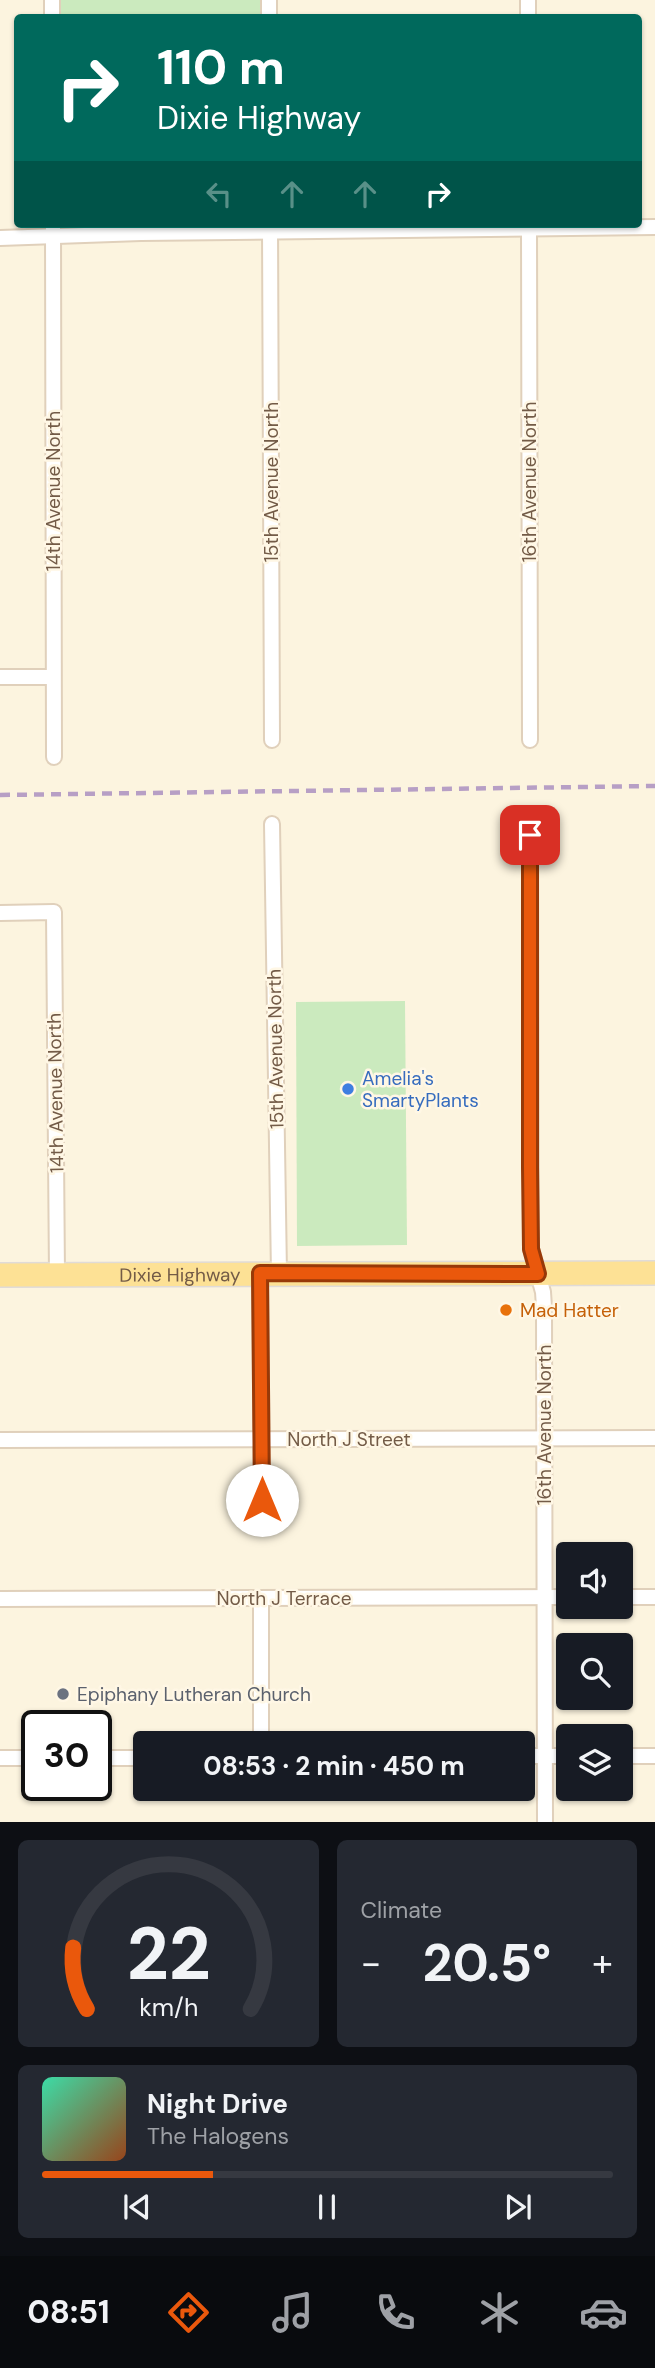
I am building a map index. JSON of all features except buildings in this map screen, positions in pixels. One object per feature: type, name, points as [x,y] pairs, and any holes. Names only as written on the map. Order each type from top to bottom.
[{"type":"main road","name":"Dixie Highway","points":[[0,1275],[655,1273]]},
{"type":"street","points":[[0,238],[53,230],[270,228]]},
{"type":"street","name":"15th Avenue North","points":[[270,228],[271,740]]},
{"type":"street","name":"16th Avenue North","points":[[528,228],[530,740]]},
{"type":"street","name":"14th Avenue North","points":[[53,230],[54,757]]},
{"type":"street","points":[[0,677],[53,677]]},
{"type":"street","name":"16th Avenue North","points":[[530,820],[531,1249],[543,1292],[545,1822]]},
{"type":"street","name":"15th Avenue North","points":[[262,1500],[261,1439],[269,1274],[272,824]]},
{"type":"street","name":"14th Avenue North","points":[[0,913],[54,912],[57,1275]]},
{"type":"street","name":"North J Street","points":[[0,1440],[655,1438]]},
{"type":"street","name":"North J Terrace","points":[[0,1599],[556,1597]]},
{"type":"street","points":[[633,1597],[655,1597]]},
{"type":"street","points":[[261,1598],[261,1731]]},
{"type":"street","points":[[535,1756],[556,1756]]},
{"type":"street","points":[[633,1756],[655,1756]]},
{"type":"street","points":[[0,1758],[21,1758]]},
{"type":"street","points":[[112,1758],[133,1758]]},
{"type":"green space","points":[[61,0],[261,0],[261,14],[61,14]]},
{"type":"green space","points":[[405,1001],[407,1245],[297,1246],[296,1002]]},
{"type":"railway","points":[[0,795],[655,786]]},
{"type":"place","name":"Amelia's SmartyPlants","points":[[348,1089]]},
{"type":"place","name":"Mad Hatter","points":[[506,1310]]},
{"type":"place","name":"Epiphany Lutheran Church","points":[[63,1694]]},
{"type":"route","points":[[262,1500],[260,1273],[538,1274],[531,1249],[530,835]]}]
